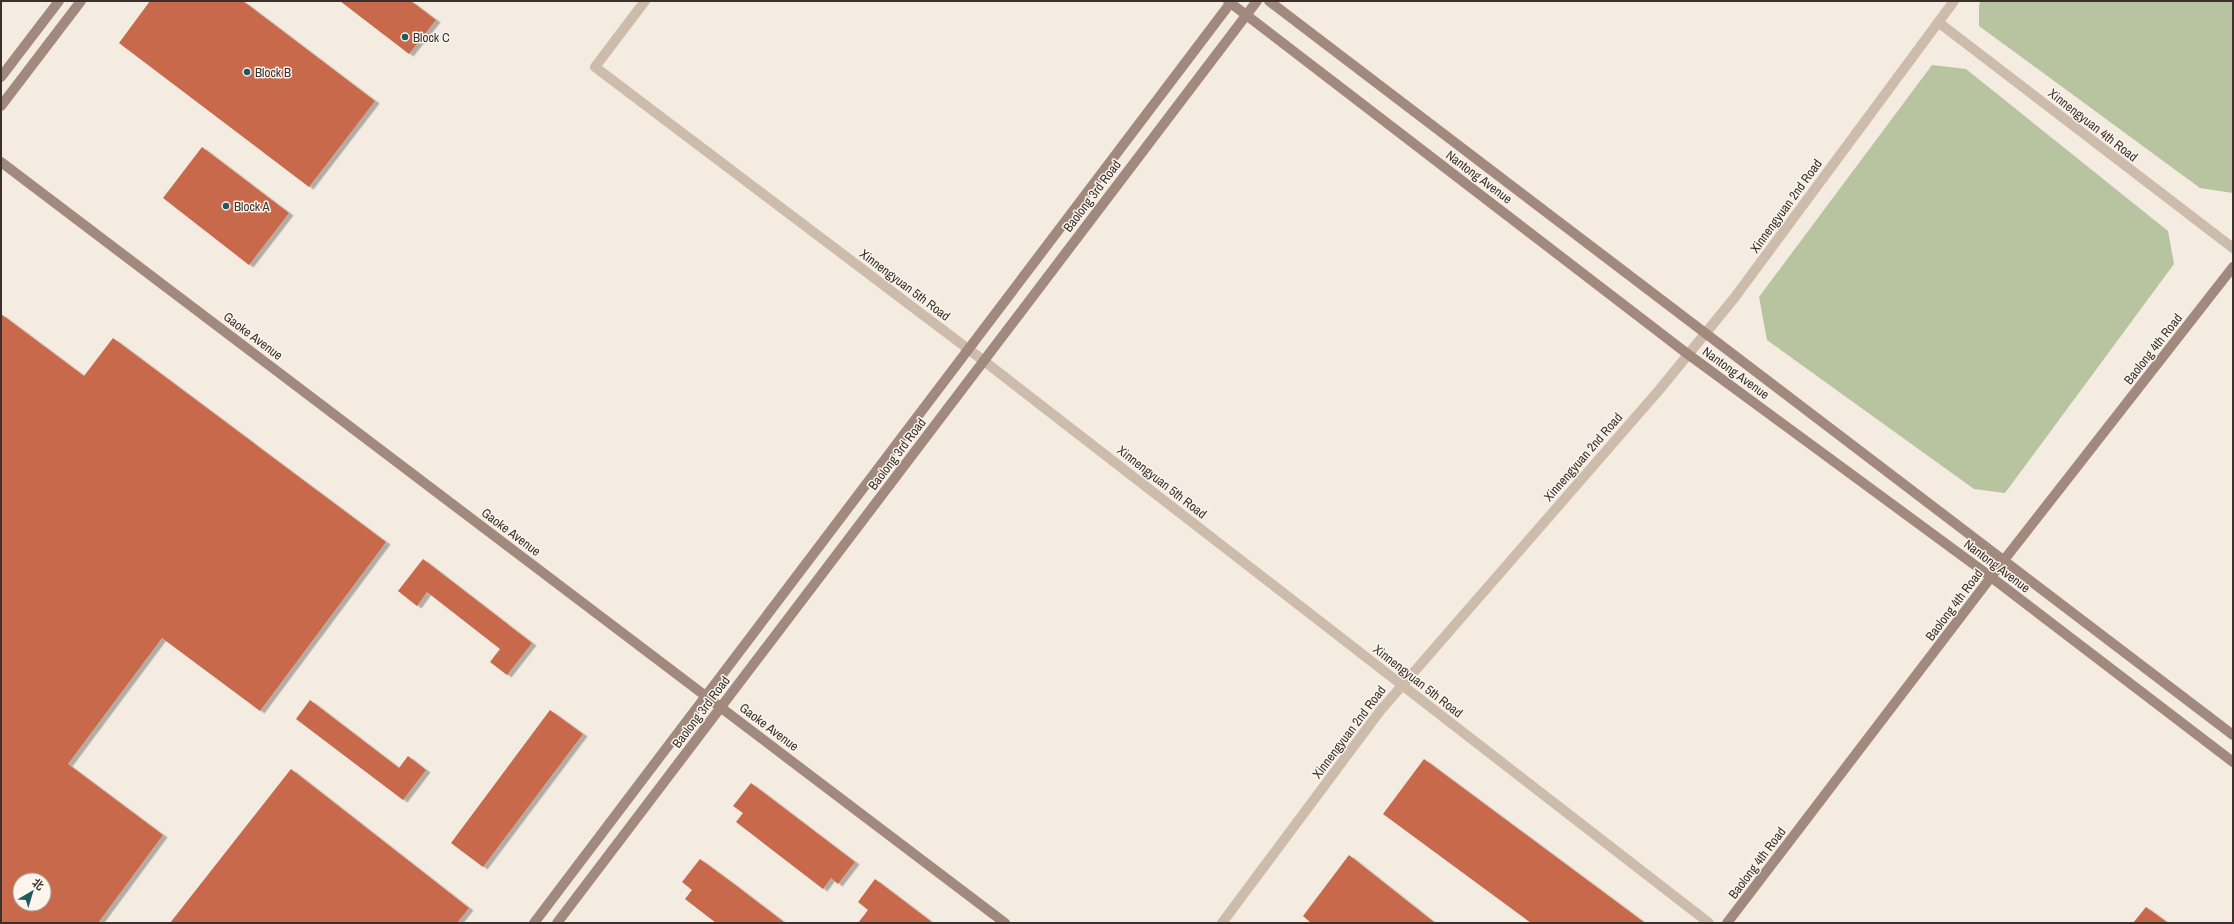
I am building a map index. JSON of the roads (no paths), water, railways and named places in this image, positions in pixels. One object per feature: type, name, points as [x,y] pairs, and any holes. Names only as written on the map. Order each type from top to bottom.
[{"type":"street","points":[[1,77],[59,1]]},
{"type":"street","points":[[1,106],[81,1]]},
{"type":"street","name":"Xinnengyuan 5th Road","points":[[645,1],[595,67],[984,361],[1709,923]]},
{"type":"street","name":"Baolong 3rd Road","points":[[557,923],[1257,1]]},
{"type":"street","name":"Nantong Avenue","points":[[1269,1],[2233,735]]},
{"type":"street","name":"Xinnengyuan 2nd Road","points":[[1222,923],[1375,717],[1688,354],[1740,291],[1954,1]]},
{"type":"street","name":"Baolong 3rd Road","points":[[534,923],[1230,2]]},
{"type":"street","name":"Nantong Avenue","points":[[1230,2],[1246,16],[1688,354],[1992,577],[2233,762]]},
{"type":"street","name":"Xinnengyuan 4th Road","points":[[1938,22],[2233,248]]},
{"type":"street","name":"Gaoke Avenue","points":[[1,162],[1005,923]]},
{"type":"street","name":"Baolong 4th Road","points":[[1728,923],[2004,560],[2233,267]]},
{"type":"place","name":"Block C","points":[[405,37]]},
{"type":"place","name":"Block B","points":[[247,72]]},
{"type":"place","name":"Block A","points":[[226,206]]}]
